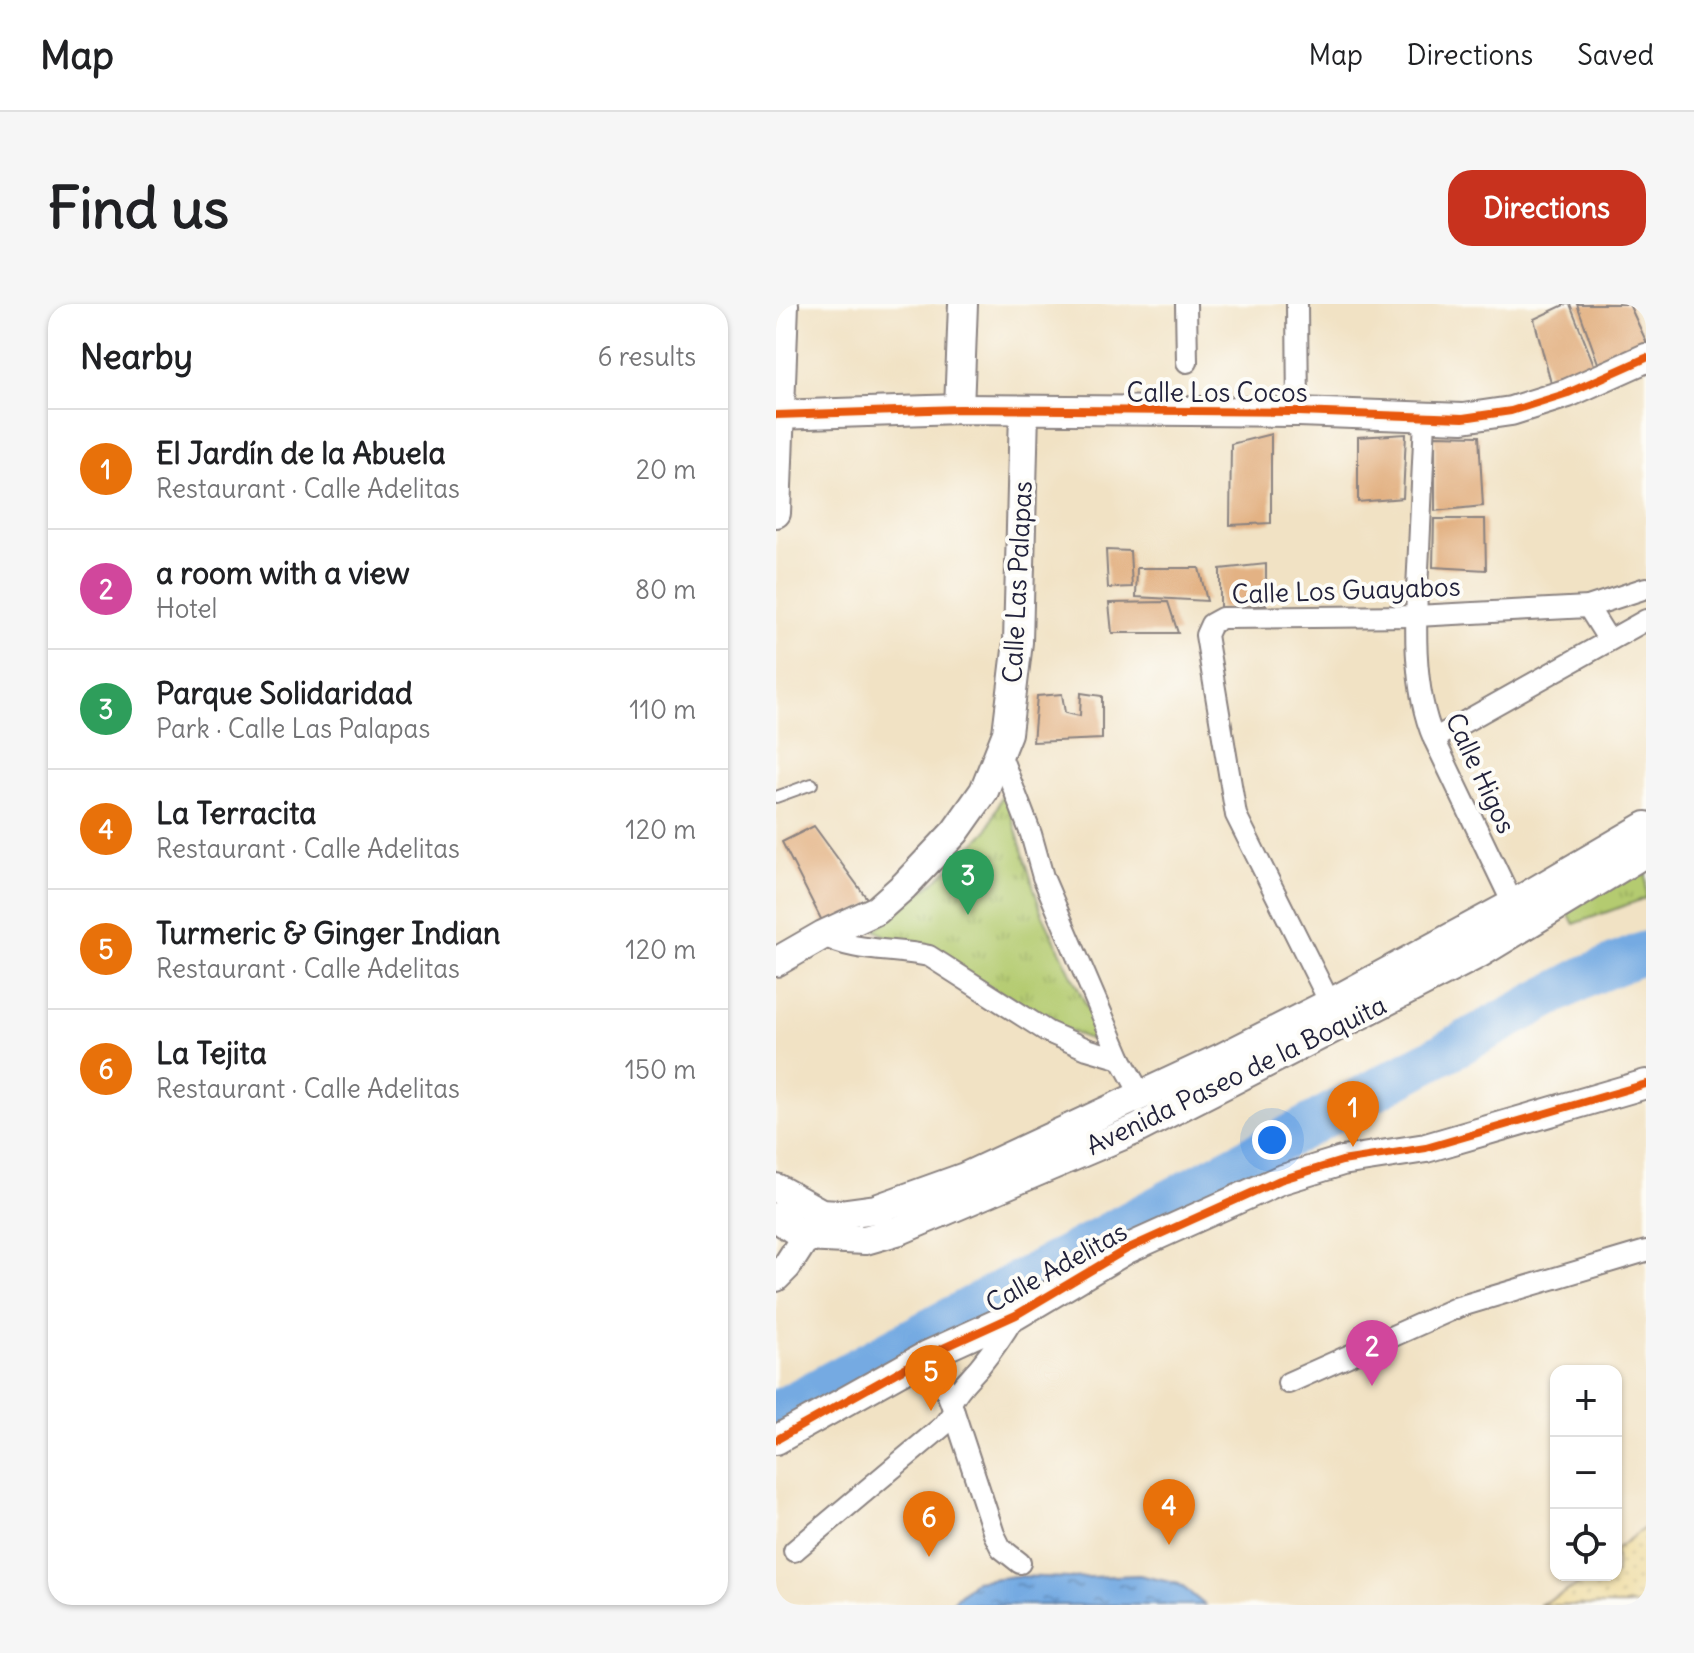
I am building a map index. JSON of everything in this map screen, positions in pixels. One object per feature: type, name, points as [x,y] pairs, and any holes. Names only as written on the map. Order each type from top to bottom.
[{"type":"street","points":[[776,513],[784,304]]},
{"type":"street","points":[[959,409],[963,304]]},
{"type":"street","points":[[1186,304],[1187,362]]},
{"type":"street","points":[[1297,304],[1298,412]]},
{"type":"street","name":"Calle Los Cocos","points":[[779,415],[959,409],[1298,412],[1463,418],[1511,411],[1568,393],[1646,358]]},
{"type":"street","name":"Calle Las Palapas","points":[[776,962],[823,935],[877,910],[955,832],[984,791],[1007,733],[1018,642],[1024,411]]},
{"type":"street","name":"Calle Higos","points":[[1425,419],[1416,616],[1422,699],[1434,739],[1513,904]]},
{"type":"street","name":"Calle Los Guayabos","points":[[1330,1003],[1236,815],[1206,635],[1211,624],[1222,618],[1416,616],[1588,607],[1646,588]]},
{"type":"street","points":[[1588,607],[1608,639]]},
{"type":"street","points":[[1434,739],[1646,620]]},
{"type":"street","points":[[999,751],[1031,834],[1043,877],[1121,1059],[1141,1095]]},
{"type":"street","name":"Avenida Paseo de la Boquita","points":[[821,1213],[876,1209],[965,1177],[1141,1095],[1330,1003],[1513,904],[1646,826]]},
{"type":"street","name":"Avenida Paseo de la Boquita","points":[[805,1237],[865,1240],[900,1230],[1135,1130],[1480,953],[1646,852]]},
{"type":"street","points":[[823,935],[851,947],[907,951],[929,956],[1048,1032],[1087,1049],[1121,1059]]},
{"type":"street","name":"Calle Adelitas","points":[[776,1440],[928,1355],[1016,1315],[1127,1249],[1280,1180],[1342,1161],[1426,1148],[1646,1084]]},
{"type":"street","points":[[776,1188],[821,1213],[787,1266],[776,1277]]},
{"type":"street","points":[[776,1217],[805,1237]]},
{"type":"street","points":[[1288,1383],[1458,1307],[1646,1251]]},
{"type":"street","points":[[794,1551],[943,1426],[959,1387],[970,1379],[1016,1315]]},
{"type":"street","points":[[928,1355],[953,1407],[994,1534],[1001,1548],[1020,1563]]},
{"type":"lane","points":[[776,797],[812,784]]},
{"type":"sand","points":[[1643,1529],[1646,1530],[1646,1605],[1539,1605],[1582,1581],[1622,1581],[1622,1545]]},
{"type":"green space","points":[[1004,791],[1041,911],[1105,1045],[1037,1019],[915,943],[889,938],[875,930],[940,877],[987,831]]},
{"type":"green space","points":[[1646,857],[1646,898],[1574,924],[1563,905]]},
{"type":"water","points":[[1139,1575],[1179,1584],[1205,1605],[949,1605],[975,1581],[1015,1576],[1069,1578]]},
{"type":"building","points":[[1570,304],[1596,370],[1552,387],[1534,319]]},
{"type":"building","points":[[1577,304],[1629,304],[1646,341],[1646,348],[1598,363]]},
{"type":"building","points":[[1271,434],[1271,523],[1230,525],[1231,444]]},
{"type":"building","points":[[1406,434],[1403,498],[1358,502],[1358,437]]},
{"type":"building","points":[[1435,435],[1479,436],[1483,506],[1435,511]]},
{"type":"building","points":[[1434,519],[1485,519],[1486,570],[1433,567]]},
{"type":"building","points":[[1106,550],[1130,551],[1132,587],[1108,588]]},
{"type":"building","points":[[1266,564],[1266,605],[1220,608],[1220,569]]},
{"type":"building","points":[[1137,568],[1199,568],[1207,601],[1136,597]]},
{"type":"building","points":[[1168,602],[1178,633],[1112,633],[1109,603]]},
{"type":"building","points":[[1081,693],[1102,696],[1102,739],[1033,742],[1037,696],[1062,694],[1065,713],[1080,716]]},
{"type":"building","points":[[814,826],[871,904],[825,927],[782,842]]},
{"type":"waterway","points":[[776,1412],[1587,976],[1646,952]]},
{"type":"cycle path","points":[[776,415],[959,409],[1298,412],[1463,418],[1511,411],[1568,393],[1646,358]]},
{"type":"cycle path","points":[[776,1440],[928,1355],[1016,1315],[1127,1249],[1280,1180],[1342,1161],[1426,1148],[1646,1084]]},
{"type":"place","name":"Parque Solidaridad","points":[[968,915]]},
{"type":"place","name":"El Jardín de la Abuela","points":[[1353,1147]]},
{"type":"place","name":"a room with a view","points":[[1372,1386]]},
{"type":"place","name":"Turmeric & Ginger Indian","points":[[931,1411]]},
{"type":"place","name":"La Terracita","points":[[1169,1545]]},
{"type":"place","name":"La Tejita","points":[[929,1557]]}]
